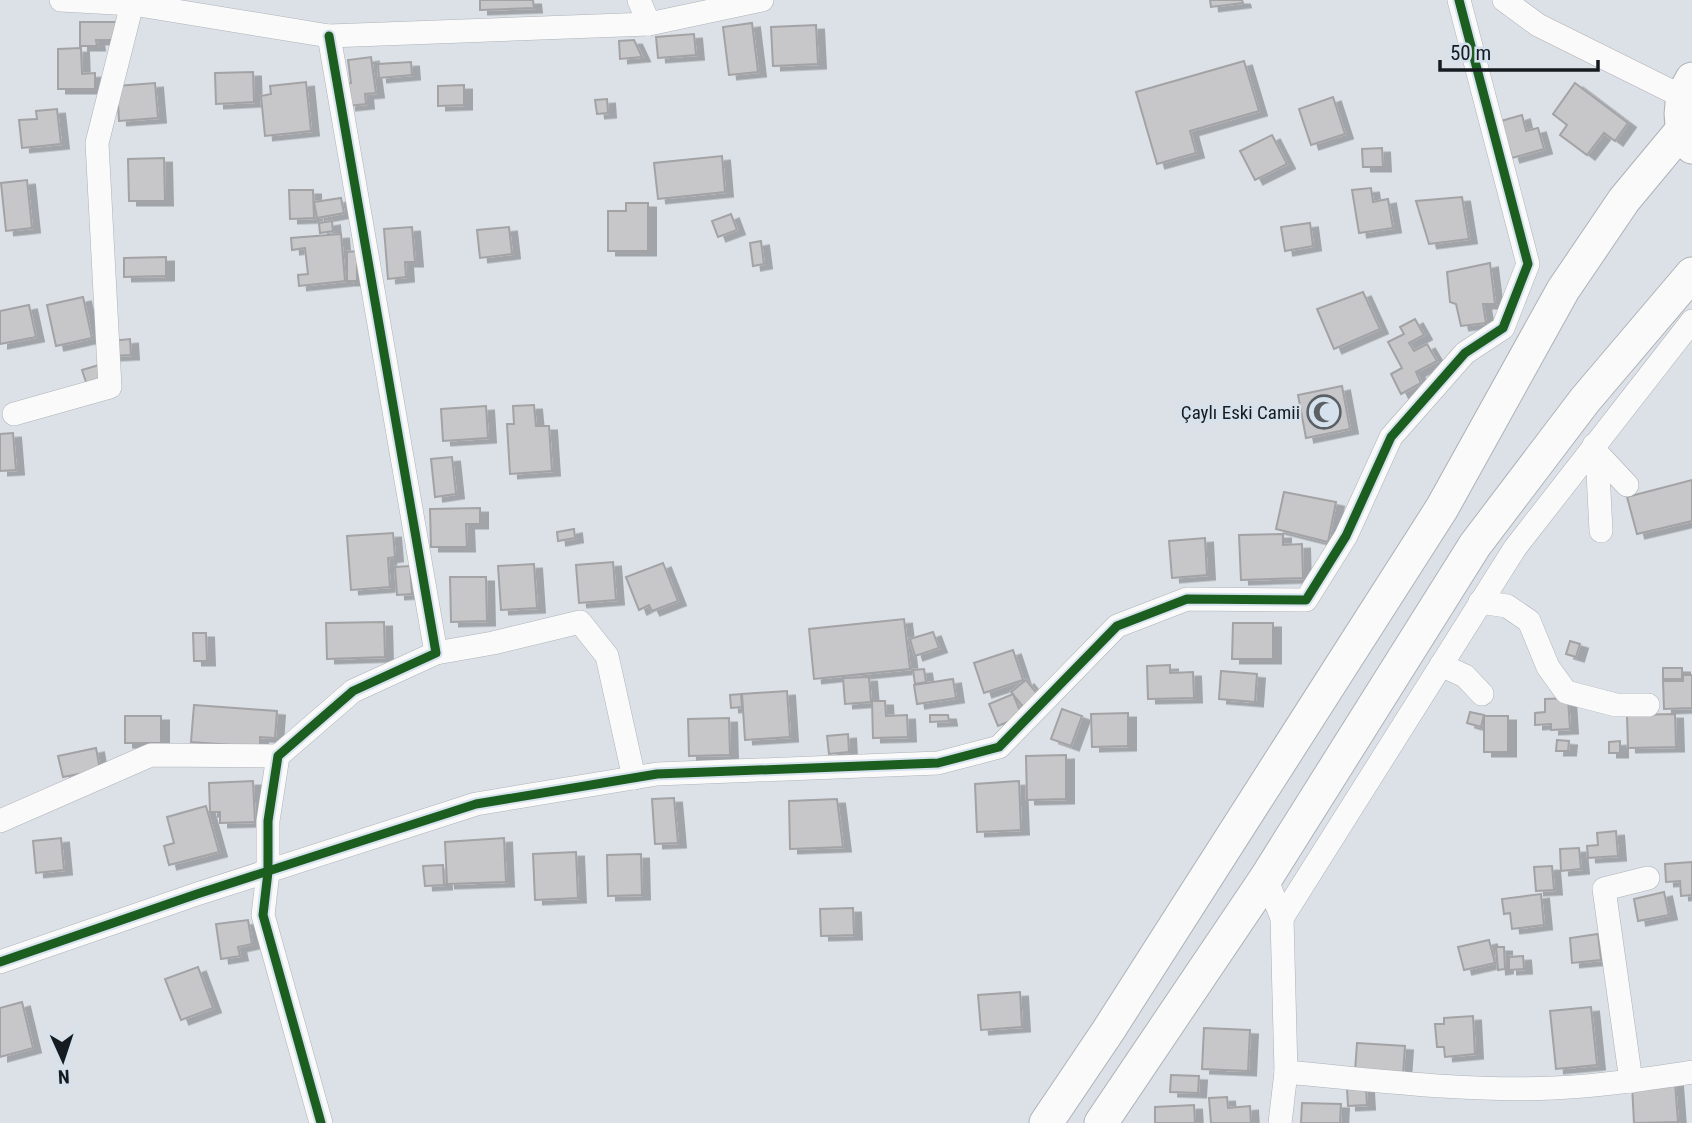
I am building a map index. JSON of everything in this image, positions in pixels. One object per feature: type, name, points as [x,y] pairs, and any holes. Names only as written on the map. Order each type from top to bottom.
[{"type":"highway","points":[[1046,1123],[1108,1031],[1442,508],[1563,290],[1624,200],[1688,138],[1681,113],[1687,88]]},
{"type":"highway","points":[[1101,1123],[1266,878],[1475,545],[1585,400],[1692,274]]},
{"type":"street","points":[[61,0],[133,2],[329,36],[649,24],[762,0]]},
{"type":"street","points":[[639,0],[649,24]]},
{"type":"street","points":[[0,962],[476,804],[657,774],[938,764],[999,747],[1117,626],[1187,599],[1306,600],[1346,536],[1391,437],[1465,353],[1503,328],[1528,264],[1459,0]]},
{"type":"street","points":[[1504,0],[1538,25],[1687,88]]},
{"type":"street","points":[[14,414],[110,387],[97,143],[133,2]]},
{"type":"street","points":[[329,36],[436,653]]},
{"type":"street","points":[[1282,918],[1515,548],[1596,449],[1692,321]]},
{"type":"street","points":[[1596,449],[1627,485]]},
{"type":"street","points":[[1596,449],[1601,531]]},
{"type":"street","points":[[1480,602],[1507,606],[1529,621],[1548,667],[1566,692],[1616,705],[1648,705]]},
{"type":"street","points":[[321,1123],[263,915],[268,872],[268,821],[278,757],[353,691],[436,653],[493,643],[580,622],[607,656],[634,778]]},
{"type":"street","points":[[1441,665],[1465,676],[1482,694]]},
{"type":"street","points":[[0,821],[151,755],[278,757]]},
{"type":"street","points":[[1266,878],[1282,918],[1286,1072],[1280,1123]]},
{"type":"street","points":[[1630,1081],[1604,889],[1648,878]]},
{"type":"street","points":[[1286,1072],[1459,1087],[1551,1088],[1692,1072]]},
{"type":"building","points":[[480,0],[533,0],[534,8],[480,10]]},
{"type":"building","points":[[1210,0],[1242,0],[1243,3],[1211,7]]},
{"type":"building","points":[[80,22],[120,22],[120,40],[96,40],[97,46],[80,46]]},
{"type":"building","points":[[752,23],[758,72],[729,75],[723,27]]},
{"type":"building","points":[[816,25],[818,64],[773,66],[771,27]]},
{"type":"building","points":[[694,34],[696,55],[658,58],[656,37]]},
{"type":"building","points":[[634,40],[642,57],[620,59],[619,41]]},
{"type":"building","points":[[81,48],[82,74],[95,73],[95,89],[58,89],[58,49]]},
{"type":"building","points":[[371,57],[376,93],[365,94],[366,104],[348,106],[346,84],[351,83],[348,60]]},
{"type":"building","points":[[1244,61],[1259,111],[1190,131],[1196,153],[1157,164],[1136,92]]},
{"type":"building","points":[[411,62],[412,75],[379,78],[378,64]]},
{"type":"building","points":[[253,72],[254,102],[216,104],[215,73]]},
{"type":"building","points":[[306,82],[311,131],[265,136],[261,96],[271,94],[270,86]]},
{"type":"building","points":[[155,83],[158,118],[119,121],[117,86]]},
{"type":"building","points":[[1575,83],[1628,123],[1615,141],[1604,133],[1587,155],[1560,135],[1567,125],[1553,114]]},
{"type":"building","points":[[464,85],[464,105],[438,106],[438,86]]},
{"type":"building","points":[[1333,97],[1345,134],[1311,145],[1299,109]]},
{"type":"building","points":[[607,99],[608,113],[597,114],[595,100]]},
{"type":"building","points":[[57,109],[61,144],[22,148],[19,120],[37,119],[36,111]]},
{"type":"building","points":[[1522,115],[1526,131],[1538,128],[1544,149],[1512,158],[1501,121]]},
{"type":"building","points":[[1272,135],[1287,164],[1255,180],[1240,151]]},
{"type":"building","points":[[1382,148],[1383,167],[1363,167],[1362,149]]},
{"type":"building","points":[[722,156],[725,192],[658,199],[654,163]]},
{"type":"building","points":[[164,158],[165,201],[129,201],[128,159]]},
{"type":"building","points":[[27,180],[32,228],[6,231],[1,183]]},
{"type":"building","points":[[1371,188],[1373,202],[1388,199],[1393,228],[1359,233],[1352,190]]},
{"type":"building","points":[[289,190],[313,190],[314,218],[290,219]]},
{"type":"building","points":[[1462,197],[1469,239],[1429,244],[1416,201]]},
{"type":"building","points":[[341,198],[344,213],[317,218],[314,202]]},
{"type":"building","points":[[626,203],[648,203],[648,251],[608,251],[608,211],[626,211]]},
{"type":"building","points":[[731,214],[737,230],[718,237],[712,221]]},
{"type":"building","points":[[332,221],[333,231],[320,233],[319,223]]},
{"type":"building","points":[[1310,223],[1313,246],[1285,251],[1281,227]]},
{"type":"building","points":[[412,227],[415,262],[405,262],[406,277],[388,279],[384,229]]},
{"type":"building","points":[[509,227],[512,254],[480,258],[477,230]]},
{"type":"building","points":[[341,234],[345,281],[299,286],[298,275],[308,274],[305,248],[292,250],[291,238]]},
{"type":"building","points":[[761,241],[764,264],[753,266],[750,243]]},
{"type":"building","points":[[357,251],[357,281],[347,281],[347,252]]},
{"type":"building","points":[[166,257],[166,276],[124,277],[124,258]]},
{"type":"building","points":[[1490,263],[1495,304],[1483,304],[1486,323],[1461,326],[1456,304],[1450,302],[1447,272]]},
{"type":"building","points":[[1363,292],[1380,329],[1334,349],[1317,309]]},
{"type":"building","points":[[83,297],[92,338],[56,346],[47,305]]},
{"type":"building","points":[[29,305],[36,337],[0,344],[0,311]]},
{"type":"building","points":[[1415,319],[1424,335],[1409,343],[1414,351],[1427,344],[1437,361],[1416,372],[1421,383],[1401,394],[1391,374],[1402,368],[1388,342],[1404,334],[1400,327]]},
{"type":"building","points":[[130,339],[131,355],[112,356],[111,341]]},
{"type":"building","points":[[99,365],[104,379],[87,385],[82,370]]},
{"type":"building","name":"Çaylı Eski Camii","points":[[1342,386],[1350,429],[1306,438],[1298,395]]},
{"type":"building","points":[[534,405],[536,426],[549,426],[552,471],[510,474],[507,424],[514,424],[513,406]]},
{"type":"building","points":[[486,406],[488,438],[443,441],[441,409]]},
{"type":"building","points":[[13,433],[16,470],[0,471],[0,434]]},
{"type":"building","points":[[452,457],[456,494],[435,497],[431,459]]},
{"type":"building","points":[[1692,480],[1692,521],[1637,534],[1627,497]]},
{"type":"building","points":[[1284,492],[1336,502],[1328,542],[1276,529]]},
{"type":"building","points":[[480,508],[480,524],[466,524],[467,547],[431,547],[430,509]]},
{"type":"building","points":[[574,529],[575,538],[558,541],[557,532]]},
{"type":"building","points":[[393,533],[395,557],[388,558],[390,587],[351,590],[347,536]]},
{"type":"building","points":[[1283,534],[1283,545],[1302,544],[1303,578],[1241,580],[1239,535]]},
{"type":"building","points":[[1205,538],[1207,575],[1172,578],[1169,541]]},
{"type":"building","points":[[613,562],[616,600],[579,603],[576,565]]},
{"type":"building","points":[[663,563],[678,601],[652,611],[649,605],[639,610],[626,577]]},
{"type":"building","points":[[534,564],[537,608],[501,610],[498,566]]},
{"type":"building","points":[[410,566],[412,594],[397,595],[395,567]]},
{"type":"building","points":[[450,577],[486,577],[487,621],[451,622]]},
{"type":"building","points":[[904,619],[910,669],[814,679],[809,629]]},
{"type":"building","points":[[384,622],[385,657],[327,659],[326,623]]},
{"type":"building","points":[[1233,623],[1273,623],[1273,659],[1232,659]]},
{"type":"building","points":[[933,632],[939,648],[915,656],[910,639]]},
{"type":"building","points":[[193,633],[206,633],[207,661],[194,661]]},
{"type":"building","points":[[1570,641],[1580,644],[1576,657],[1566,654]]},
{"type":"building","points":[[1013,650],[1023,680],[984,693],[974,663]]},
{"type":"building","points":[[1170,665],[1170,673],[1193,672],[1194,698],[1148,699],[1147,666]]},
{"type":"building","points":[[1663,668],[1682,668],[1682,679],[1663,679]]},
{"type":"building","points":[[924,669],[926,682],[915,684],[913,670]]},
{"type":"building","points":[[1221,671],[1257,674],[1255,702],[1219,699]]},
{"type":"building","points":[[1683,675],[1692,675],[1692,708],[1664,709],[1663,681],[1683,681]]},
{"type":"building","points":[[869,677],[871,702],[845,704],[843,678]]},
{"type":"building","points":[[953,679],[956,698],[917,704],[914,685]]},
{"type":"building","points":[[1026,680],[1039,696],[1024,708],[1011,692]]},
{"type":"building","points":[[787,691],[790,737],[745,740],[742,694]]},
{"type":"building","points":[[741,694],[742,707],[731,708],[730,695]]},
{"type":"building","points":[[1013,694],[1022,716],[998,726],[989,704]]},
{"type":"building","points":[[1568,698],[1570,729],[1551,730],[1551,724],[1535,725],[1535,713],[1545,712],[1545,699]]},
{"type":"building","points":[[872,701],[885,701],[886,716],[907,715],[908,737],[873,738]]},
{"type":"building","points":[[194,705],[277,711],[275,738],[260,737],[260,747],[191,742]]},
{"type":"building","points":[[1062,709],[1082,716],[1071,746],[1051,739]]},
{"type":"building","points":[[1470,712],[1484,715],[1481,727],[1467,723]]},
{"type":"building","points":[[1128,713],[1128,746],[1092,747],[1091,714]]},
{"type":"building","points":[[1675,714],[1676,747],[1628,748],[1627,715]]},
{"type":"building","points":[[930,715],[948,715],[949,721],[930,722]]},
{"type":"building","points":[[125,716],[161,716],[161,743],[125,743]]},
{"type":"building","points":[[1484,716],[1508,716],[1508,752],[1484,752]]},
{"type":"building","points":[[729,718],[730,755],[689,756],[688,719]]},
{"type":"building","points":[[848,734],[849,752],[829,754],[827,736]]},
{"type":"building","points":[[1557,740],[1569,741],[1568,751],[1556,751]]},
{"type":"building","points":[[1620,741],[1620,753],[1609,753],[1609,742]]},
{"type":"building","points":[[96,748],[100,770],[63,777],[58,756]]},
{"type":"building","points":[[1066,755],[1066,799],[1027,800],[1026,756]]},
{"type":"building","points":[[253,781],[255,822],[220,823],[220,812],[210,812],[209,783]]},
{"type":"building","points":[[1019,781],[1021,830],[977,832],[975,784]]},
{"type":"building","points":[[674,798],[678,843],[655,844],[652,799]]},
{"type":"building","points":[[837,799],[843,847],[790,849],[789,801]]},
{"type":"building","points":[[206,806],[219,852],[169,865],[164,846],[174,843],[167,817]]},
{"type":"building","points":[[1616,831],[1618,856],[1588,858],[1587,846],[1598,845],[1597,833]]},
{"type":"building","points":[[61,838],[64,870],[36,873],[33,841]]},
{"type":"building","points":[[504,838],[506,882],[447,884],[445,842]]},
{"type":"building","points":[[1579,848],[1581,869],[1561,871],[1560,849]]},
{"type":"building","points":[[576,852],[578,898],[535,900],[533,854]]},
{"type":"building","points":[[641,854],[642,895],[608,896],[607,855]]},
{"type":"building","points":[[1692,862],[1692,895],[1681,896],[1680,881],[1666,882],[1665,864]]},
{"type":"building","points":[[443,865],[444,885],[425,886],[423,866]]},
{"type":"building","points":[[1552,866],[1554,890],[1536,891],[1534,867]]},
{"type":"building","points":[[1664,892],[1669,915],[1638,921],[1634,899]]},
{"type":"building","points":[[1541,894],[1544,925],[1512,929],[1510,913],[1504,914],[1502,899]]},
{"type":"building","points":[[853,908],[854,935],[821,936],[820,909]]},
{"type":"building","points":[[248,920],[252,944],[238,947],[240,956],[221,959],[216,924]]},
{"type":"building","points":[[1598,934],[1601,960],[1572,963],[1570,938]]},
{"type":"building","points":[[1489,940],[1495,963],[1464,970],[1458,947]]},
{"type":"building","points":[[1496,947],[1504,947],[1505,969],[1498,970]]},
{"type":"building","points":[[1523,956],[1524,969],[1509,970],[1509,957]]},
{"type":"building","points":[[198,967],[213,1008],[181,1020],[165,979]]},
{"type":"building","points":[[1020,992],[1022,1027],[981,1030],[978,995]]},
{"type":"building","points":[[22,1002],[33,1048],[0,1057],[0,1008]]},
{"type":"building","points":[[1591,1007],[1597,1065],[1556,1069],[1550,1011]]},
{"type":"building","points":[[1473,1016],[1475,1054],[1445,1057],[1444,1047],[1437,1047],[1435,1024],[1444,1024],[1444,1018]]},
{"type":"building","points":[[1204,1028],[1250,1030],[1248,1071],[1202,1069]]},
{"type":"building","points":[[1357,1043],[1405,1046],[1403,1074],[1355,1071]]},
{"type":"building","points":[[1171,1075],[1199,1076],[1198,1093],[1170,1092]]},
{"type":"building","points":[[1675,1082],[1678,1122],[1634,1123],[1632,1085]]},
{"type":"building","points":[[1347,1088],[1366,1088],[1367,1105],[1348,1106]]},
{"type":"building","points":[[1227,1097],[1228,1108],[1250,1106],[1251,1123],[1211,1123],[1209,1098]]},
{"type":"building","points":[[1302,1103],[1341,1104],[1340,1123],[1301,1123]]},
{"type":"building","points":[[1194,1105],[1195,1123],[1155,1123],[1155,1107]]},
{"type":"cycle path","points":[[0,962],[197,894],[476,804],[657,774],[938,763],[999,747],[1117,626],[1187,599],[1306,600],[1346,536],[1391,437],[1465,353],[1503,328],[1528,264],[1459,0]]},
{"type":"cycle path","points":[[321,1123],[263,915],[268,872],[268,821],[278,756],[353,691],[436,653],[329,36]]},
{"type":"place","name":"Çaylı Eski Camii","points":[[1324,412]]}]
